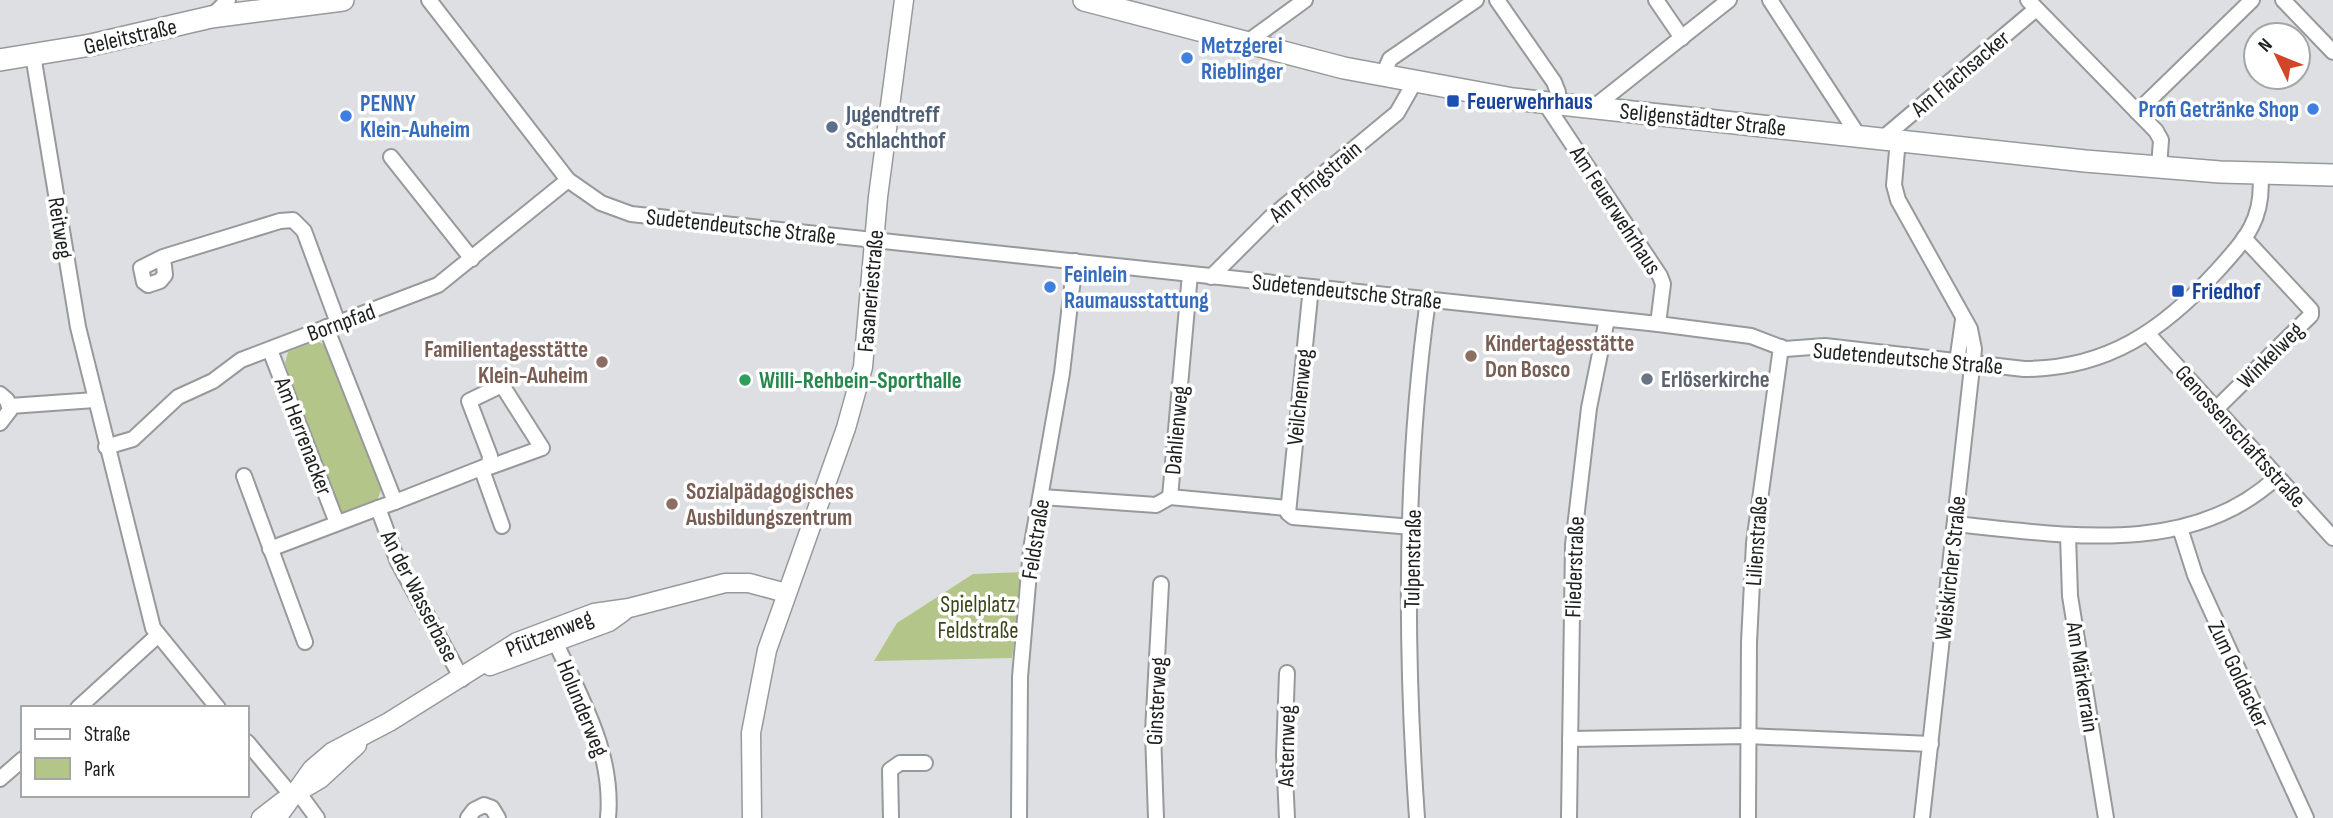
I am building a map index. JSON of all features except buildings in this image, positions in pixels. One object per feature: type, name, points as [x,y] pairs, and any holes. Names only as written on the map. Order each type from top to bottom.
[{"type":"main road","name":"Geleitstraße","points":[[0,60],[211,17],[343,0]]},
{"type":"main road","name":"Seligenstädter Straße","points":[[1084,0],[1382,77],[1552,104],[2159,167],[2333,175]]},
{"type":"street","points":[[211,17],[228,0]]},
{"type":"street","name":"Sudetendeutsche Straße","points":[[429,0],[568,180],[601,203],[631,214],[1658,324],[1751,336],[1781,348],[1825,346],[2024,369],[2065,365],[2093,358],[2148,334],[2191,299],[2244,238],[2260,206],[2260,173]]},
{"type":"street","name":"Fasaneriestraße","points":[[752,818],[749,763],[752,719],[766,650],[858,387],[868,332],[883,148],[904,0]]},
{"type":"street","points":[[1246,43],[1304,0]]},
{"type":"street","points":[[1382,77],[1390,60],[1476,0]]},
{"type":"street","name":"Am Feuerwehrhaus","points":[[1497,0],[1554,82],[1558,92],[1552,104],[1660,276],[1663,284],[1658,324]]},
{"type":"street","points":[[1656,0],[1682,38]]},
{"type":"street","points":[[1594,107],[1729,0]]},
{"type":"street","points":[[1770,0],[1858,135]]},
{"type":"street","points":[[2137,112],[2252,0]]},
{"type":"street","points":[[2283,0],[2333,51]]},
{"type":"street","points":[[2032,4],[2160,136],[2159,167]]},
{"type":"street","name":"Am Flachsacker","points":[[1891,138],[2032,4]]},
{"type":"street","name":"Reitweg","points":[[33,55],[78,327],[106,447],[157,636],[216,706]]},
{"type":"street","name":"Am Pfingstrain","points":[[1211,277],[1270,218],[1397,113],[1415,83]]},
{"type":"street","name":"Weiskircher Straße","points":[[1891,138],[1895,192],[1973,337],[1973,364],[1922,818]]},
{"type":"street","points":[[391,157],[472,259]]},
{"type":"street","name":"Bornpfad","points":[[106,447],[139,435],[178,397],[213,381],[240,360],[430,290],[568,180]]},
{"type":"street","name":"An der Wasserbase","points":[[163,257],[280,221],[293,220],[304,231],[332,325],[395,502],[378,508],[398,562],[468,675]]},
{"type":"street","name":"Winkelweg","points":[[2216,409],[2311,315],[2311,310],[2244,238]]},
{"type":"street","name":"Feldstraße","points":[[1019,818],[1022,643],[1031,549],[1062,373],[1075,261]]},
{"type":"street","name":"Dahlienweg","points":[[1042,497],[1156,505],[1170,497],[1191,274]]},
{"type":"street","name":"Veilchenweg","points":[[1287,508],[1311,286]]},
{"type":"street","name":"Tulpenstraße","points":[[1417,818],[1411,682],[1412,527],[1416,412],[1428,300]]},
{"type":"street","name":"Fliederstraße","points":[[1569,818],[1573,545],[1589,408],[1607,319]]},
{"type":"street","points":[[1957,362],[1963,320]]},
{"type":"street","name":"Genossenschaftsstraße","points":[[2148,334],[2333,538]]},
{"type":"street","name":"Lilienstraße","points":[[1748,818],[1747,736],[1754,543],[1781,348]]},
{"type":"street","name":"Am Herrenacker","points":[[270,350],[337,523]]},
{"type":"street","points":[[395,502],[483,469],[542,448],[502,385],[469,401],[490,456],[483,469],[502,526]]},
{"type":"street","points":[[0,394],[10,406],[9,415],[0,423]]},
{"type":"street","points":[[10,406],[95,400]]},
{"type":"street","points":[[243,476],[305,642]]},
{"type":"street","points":[[1955,524],[2113,537],[2180,528],[2235,509],[2277,477]]},
{"type":"street","points":[[1170,497],[1287,508],[1293,517],[1412,527]]},
{"type":"street","points":[[270,549],[378,508]]},
{"type":"street","name":"Zum Goldacker","points":[[2180,528],[2194,575],[2306,818]]},
{"type":"street","name":"Am Märkerrain","points":[[2068,535],[2070,596],[2106,818]]},
{"type":"street","name":"Pfützenweg","points":[[277,818],[312,769],[332,752],[367,735],[468,675],[553,635],[609,622],[629,608],[725,583],[764,586],[786,593]]},
{"type":"street","name":"Ginsterweg","points":[[1156,818],[1153,732],[1161,584]]},
{"type":"street","name":"Holunderweg","points":[[553,635],[604,752],[609,792],[608,818]]},
{"type":"street","points":[[80,706],[157,636]]},
{"type":"street","name":"Asternweg","points":[[1287,673],[1284,755],[1287,818]]},
{"type":"street","points":[[1570,740],[1747,736],[1931,744]]},
{"type":"street","points":[[248,743],[317,818]]},
{"type":"street","points":[[0,779],[21,761]]},
{"type":"street","points":[[891,818],[890,769],[900,763],[925,763]]},
{"type":"street","name":"Pfützenweg","points":[[261,818],[273,806],[295,794]]},
{"type":"street","points":[[468,818],[474,810],[484,805],[492,808],[498,818]]},
{"type":"green space","points":[[317,341],[327,346],[381,490],[377,501],[349,512],[342,512],[337,506],[285,363],[288,352]]},
{"type":"green space","name":"Spielplatz Feldstraße","points":[[1023,572],[1012,658],[874,661],[897,623],[973,574]]},
{"type":"place","name":"Metzgerei Rieblinger","points":[[1187,58]]},
{"type":"place","name":"Feuerwehrhaus","points":[[1453,101]]},
{"type":"place","name":"Profi Getränke Shop","points":[[2313,109]]},
{"type":"place","name":"PENNY Klein-Auheim","points":[[346,116]]},
{"type":"place","name":"Jugendtreff Schlachthof","points":[[832,127]]},
{"type":"place","name":"Feinlein Raumausstattung","points":[[1050,287]]},
{"type":"place","name":"Friedhof","points":[[2178,291]]},
{"type":"place","name":"Kindertagesstätte Don Bosco","points":[[1471,356]]},
{"type":"place","name":"Familientagesstätte Klein-Auheim","points":[[602,362]]},
{"type":"place","name":"Erlöserkirche","points":[[1647,379]]},
{"type":"place","name":"Willi-Rehbein-Sporthalle","points":[[745,380]]},
{"type":"place","name":"Sozialpädagogisches Ausbildungszentrum","points":[[672,504]]}]
